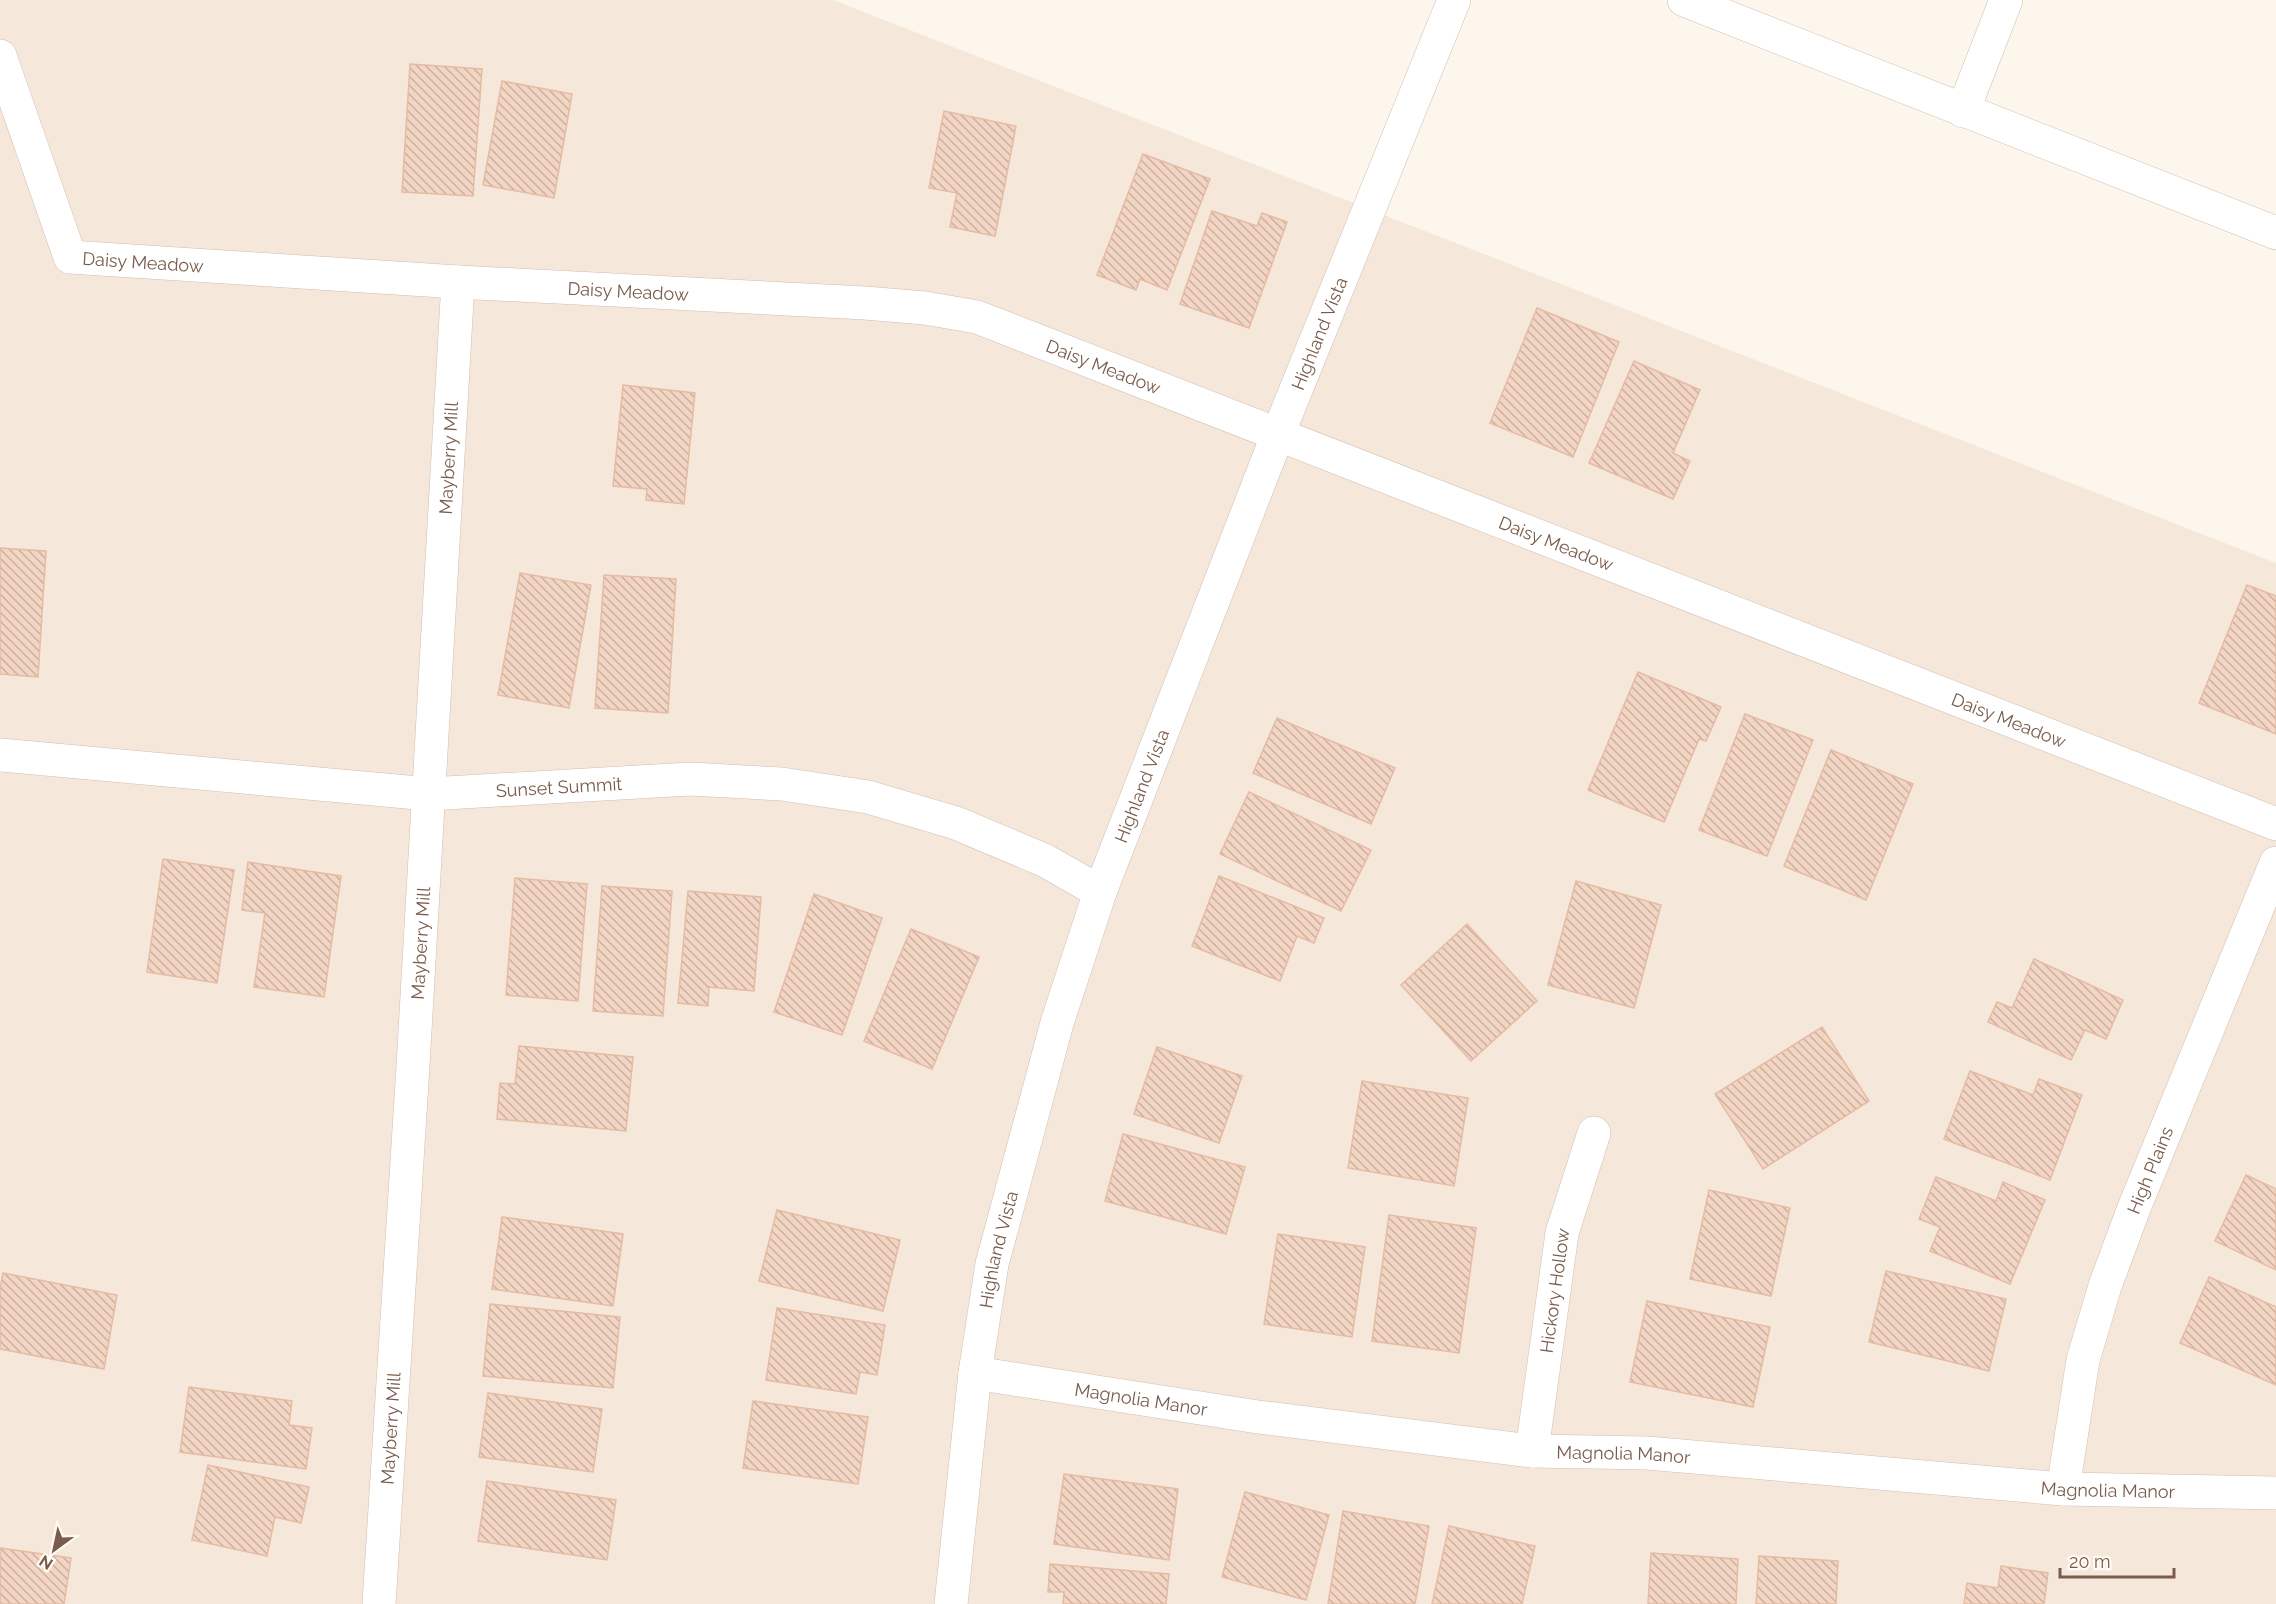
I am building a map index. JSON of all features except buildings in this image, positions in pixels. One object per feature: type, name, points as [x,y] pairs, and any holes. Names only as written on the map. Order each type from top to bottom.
[{"type":"street","name":"Highland Vista","points":[[951,1604],[975,1373],[992,1264],[1057,1023],[1100,892],[1278,434],[1454,0]]},
{"type":"street","points":[[1684,0],[2276,233]]},
{"type":"street","points":[[1963,111],[2006,0]]},
{"type":"street","name":"Daisy Meadow","points":[[0,56],[70,257],[458,282],[865,303],[925,308],[977,317],[2276,824]]},
{"type":"street","name":"Mayberry Mill","points":[[379,1604],[458,282]]},
{"type":"street","name":"Sunset Summit","points":[[0,755],[429,794],[690,779],[782,784],[868,797],[956,823],[1046,861],[1100,892]]},
{"type":"street","name":"High Plains","points":[[2063,1489],[2083,1360],[2105,1286],[2134,1208],[2276,863]]},
{"type":"street","name":"Hickory Hollow","points":[[1532,1450],[1562,1233],[1594,1134]]},
{"type":"street","name":"Magnolia Manor","points":[[975,1373],[1258,1417],[1532,1450],[1647,1453],[2063,1489],[2276,1493]]},
{"type":"shaded area","points":[[0,0],[833,0],[2276,563],[2276,1604],[0,1604]]}]
